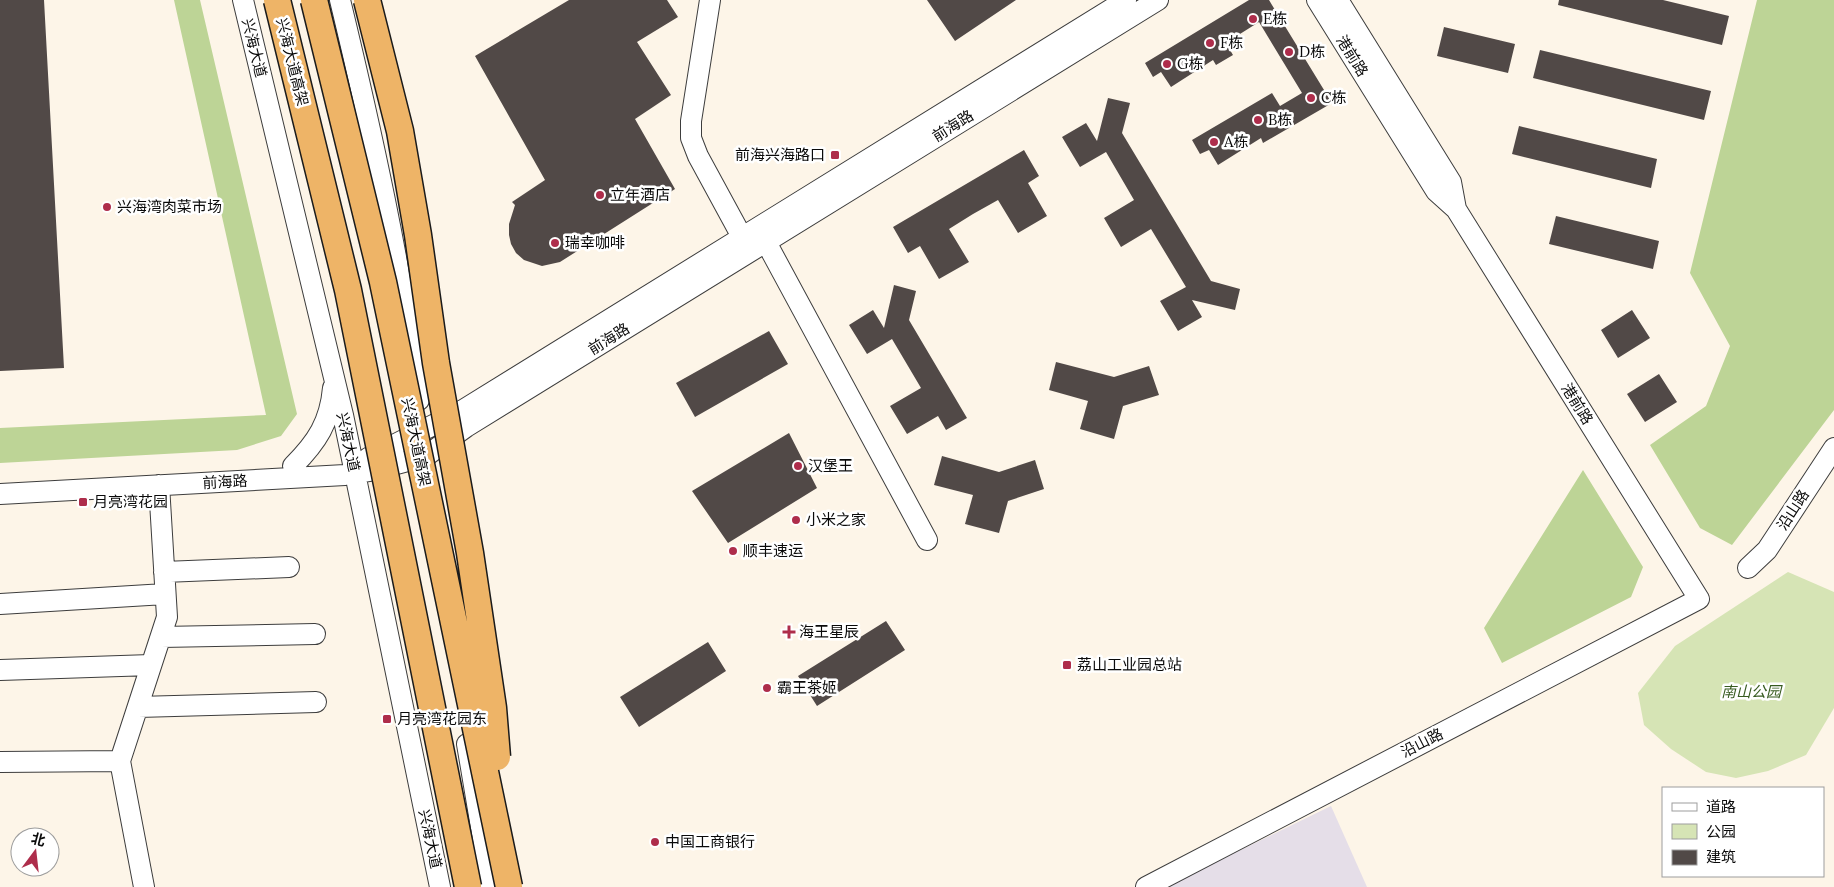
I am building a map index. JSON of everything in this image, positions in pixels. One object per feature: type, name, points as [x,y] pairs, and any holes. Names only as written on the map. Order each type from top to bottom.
[{"type":"main road","name":"兴海大道高架","points":[[277,0],[348,290],[468,887]]},
{"type":"main road","name":"兴海大道高架","points":[[314,0],[383,282],[502,881]]},
{"type":"main road","points":[[366,0],[400,132],[423,264],[436,363],[470,553],[493,708],[502,881]]},
{"type":"street","name":"兴海大道","points":[[243,0],[334,376],[440,887]]},
{"type":"street","points":[[340,0],[370,124],[388,211],[410,332],[453,664],[502,881]]},
{"type":"street","points":[[710,0],[691,121],[691,138],[698,156],[742,237]]},
{"type":"street","name":"前海路","points":[[0,481],[293,466],[354,468],[368,458],[472,405],[1126,0]]},
{"type":"street","name":"前海路","points":[[0,494],[159,486],[354,468],[426,456],[466,427],[1158,0]]},
{"type":"street","name":"港前路","points":[[1317,0],[1436,191],[1456,208],[1699,599]]},
{"type":"street","name":"港前路","points":[[1338,0],[1451,182],[1456,208]]},
{"type":"street","points":[[766,242],[927,540]]},
{"type":"street","points":[[293,466],[309,451],[322,430],[328,415],[334,376]]},
{"type":"street","name":"沿山路","points":[[1748,568],[1766,550],[1834,448]]},
{"type":"street","points":[[144,887],[120,761],[167,617],[159,486]]},
{"type":"street","points":[[164,572],[289,567]]},
{"type":"street","points":[[0,604],[165,594]]},
{"type":"street","name":"沿山路","points":[[1146,887],[1699,599]]},
{"type":"street","points":[[161,637],[315,634]]},
{"type":"street","points":[[0,670],[151,665]]},
{"type":"street","points":[[138,707],[316,702]]},
{"type":"street","points":[[0,762],[120,761]]},
{"type":"shaded area","points":[[1331,806],[1367,887],[1166,887],[1187,876]]},
{"type":"green space","points":[[174,0],[200,0],[297,414],[281,436],[237,450],[0,463],[0,428],[266,415]]},
{"type":"green space","points":[[1757,0],[1834,0],[1834,410],[1732,545],[1700,528],[1650,445],[1706,406],[1730,346],[1690,273]]},
{"type":"green space","points":[[1583,470],[1643,567],[1631,597],[1502,663],[1484,628]]},
{"type":"green space","name":"南山公园","points":[[1788,572],[1834,592],[1834,708],[1806,755],[1768,771],[1736,778],[1706,772],[1671,749],[1644,725],[1638,693],[1675,646]]},
{"type":"building","points":[[0,0],[44,0],[64,368],[0,371]]},
{"type":"building","points":[[569,0],[667,0],[678,17],[637,42],[671,95],[635,119],[675,189],[560,262],[542,266],[524,260],[516,253],[511,244],[509,224],[515,205],[512,202],[545,180],[475,56]]},
{"type":"building","points":[[927,0],[1016,0],[955,41]]},
{"type":"building","points":[[1249,0],[1269,0],[1332,103],[1263,143],[1261,138],[1218,165],[1209,150],[1200,154],[1192,140],[1272,93],[1280,106],[1302,93],[1259,22],[1232,39],[1237,46],[1230,50],[1233,55],[1216,65],[1213,60],[1171,87],[1161,72],[1153,77],[1145,63]]},
{"type":"building","points":[[1559,0],[1663,0],[1729,16],[1722,45],[1558,5]]},
{"type":"building","points":[[1444,27],[1515,44],[1508,73],[1437,56]]},
{"type":"building","points":[[1540,50],[1711,91],[1704,120],[1533,78]]},
{"type":"building","points":[[1108,98],[1130,103],[1122,133],[1211,281],[1240,289],[1235,310],[1192,300],[1202,317],[1178,331],[1160,301],[1186,287],[1151,229],[1121,247],[1104,218],[1134,200],[1106,152],[1080,167],[1062,137],[1086,123],[1097,141]]},
{"type":"building","points":[[1519,126],[1657,159],[1651,188],[1512,154]]},
{"type":"building","points":[[1024,150],[1039,176],[1028,183],[1047,216],[1018,233],[998,200],[973,214],[949,229],[969,262],[939,279],[920,246],[908,253],[893,227]]},
{"type":"building","points":[[1556,216],[1659,241],[1653,269],[1549,244]]},
{"type":"building","points":[[894,285],[916,291],[909,320],[967,418],[946,430],[938,416],[907,434],[890,406],[921,388],[892,339],[867,354],[849,325],[873,310],[884,328]]},
{"type":"building","points":[[1632,310],[1650,338],[1618,358],[1601,330]]},
{"type":"building","points":[[769,331],[788,364],[695,417],[676,383]]},
{"type":"building","points":[[1056,362],[1114,377],[1149,366],[1159,395],[1123,406],[1114,439],[1080,429],[1088,401],[1049,390]]},
{"type":"building","points":[[1659,374],[1677,402],[1645,422],[1627,394]]},
{"type":"building","points":[[789,433],[817,488],[728,543],[692,491]]},
{"type":"building","points":[[942,456],[999,472],[1035,460],[1044,489],[1008,501],[999,533],[965,524],[973,495],[934,485]]},
{"type":"building","points":[[886,621],[905,650],[817,706],[798,676]]},
{"type":"building","points":[[708,642],[726,671],[639,727],[620,697]]},
{"type":"place","name":"E栋","points":[[1253,19]]},
{"type":"place","name":"F栋","points":[[1210,43]]},
{"type":"place","name":"D栋","points":[[1289,52]]},
{"type":"place","name":"G栋","points":[[1167,64]]},
{"type":"place","name":"C栋","points":[[1311,98]]},
{"type":"place","name":"B栋","points":[[1258,120]]},
{"type":"place","name":"A栋","points":[[1214,142]]},
{"type":"place","name":"前海兴海路口","points":[[835,155]]},
{"type":"place","name":"立年酒店","points":[[600,195]]},
{"type":"place","name":"兴海湾肉菜市场","points":[[107,207]]},
{"type":"place","name":"瑞幸咖啡","points":[[555,243]]},
{"type":"place","name":"汉堡王","points":[[798,466]]},
{"type":"place","name":"月亮湾花园","points":[[83,502]]},
{"type":"place","name":"小米之家","points":[[796,520]]},
{"type":"place","name":"顺丰速运","points":[[733,551]]},
{"type":"place","name":"海王星辰","points":[[789,632]]},
{"type":"place","name":"荔山工业园总站","points":[[1067,665]]},
{"type":"place","name":"霸王茶姬","points":[[767,688]]},
{"type":"place","name":"月亮湾花园东","points":[[387,719]]},
{"type":"place","name":"中国工商银行","points":[[655,842]]}]
